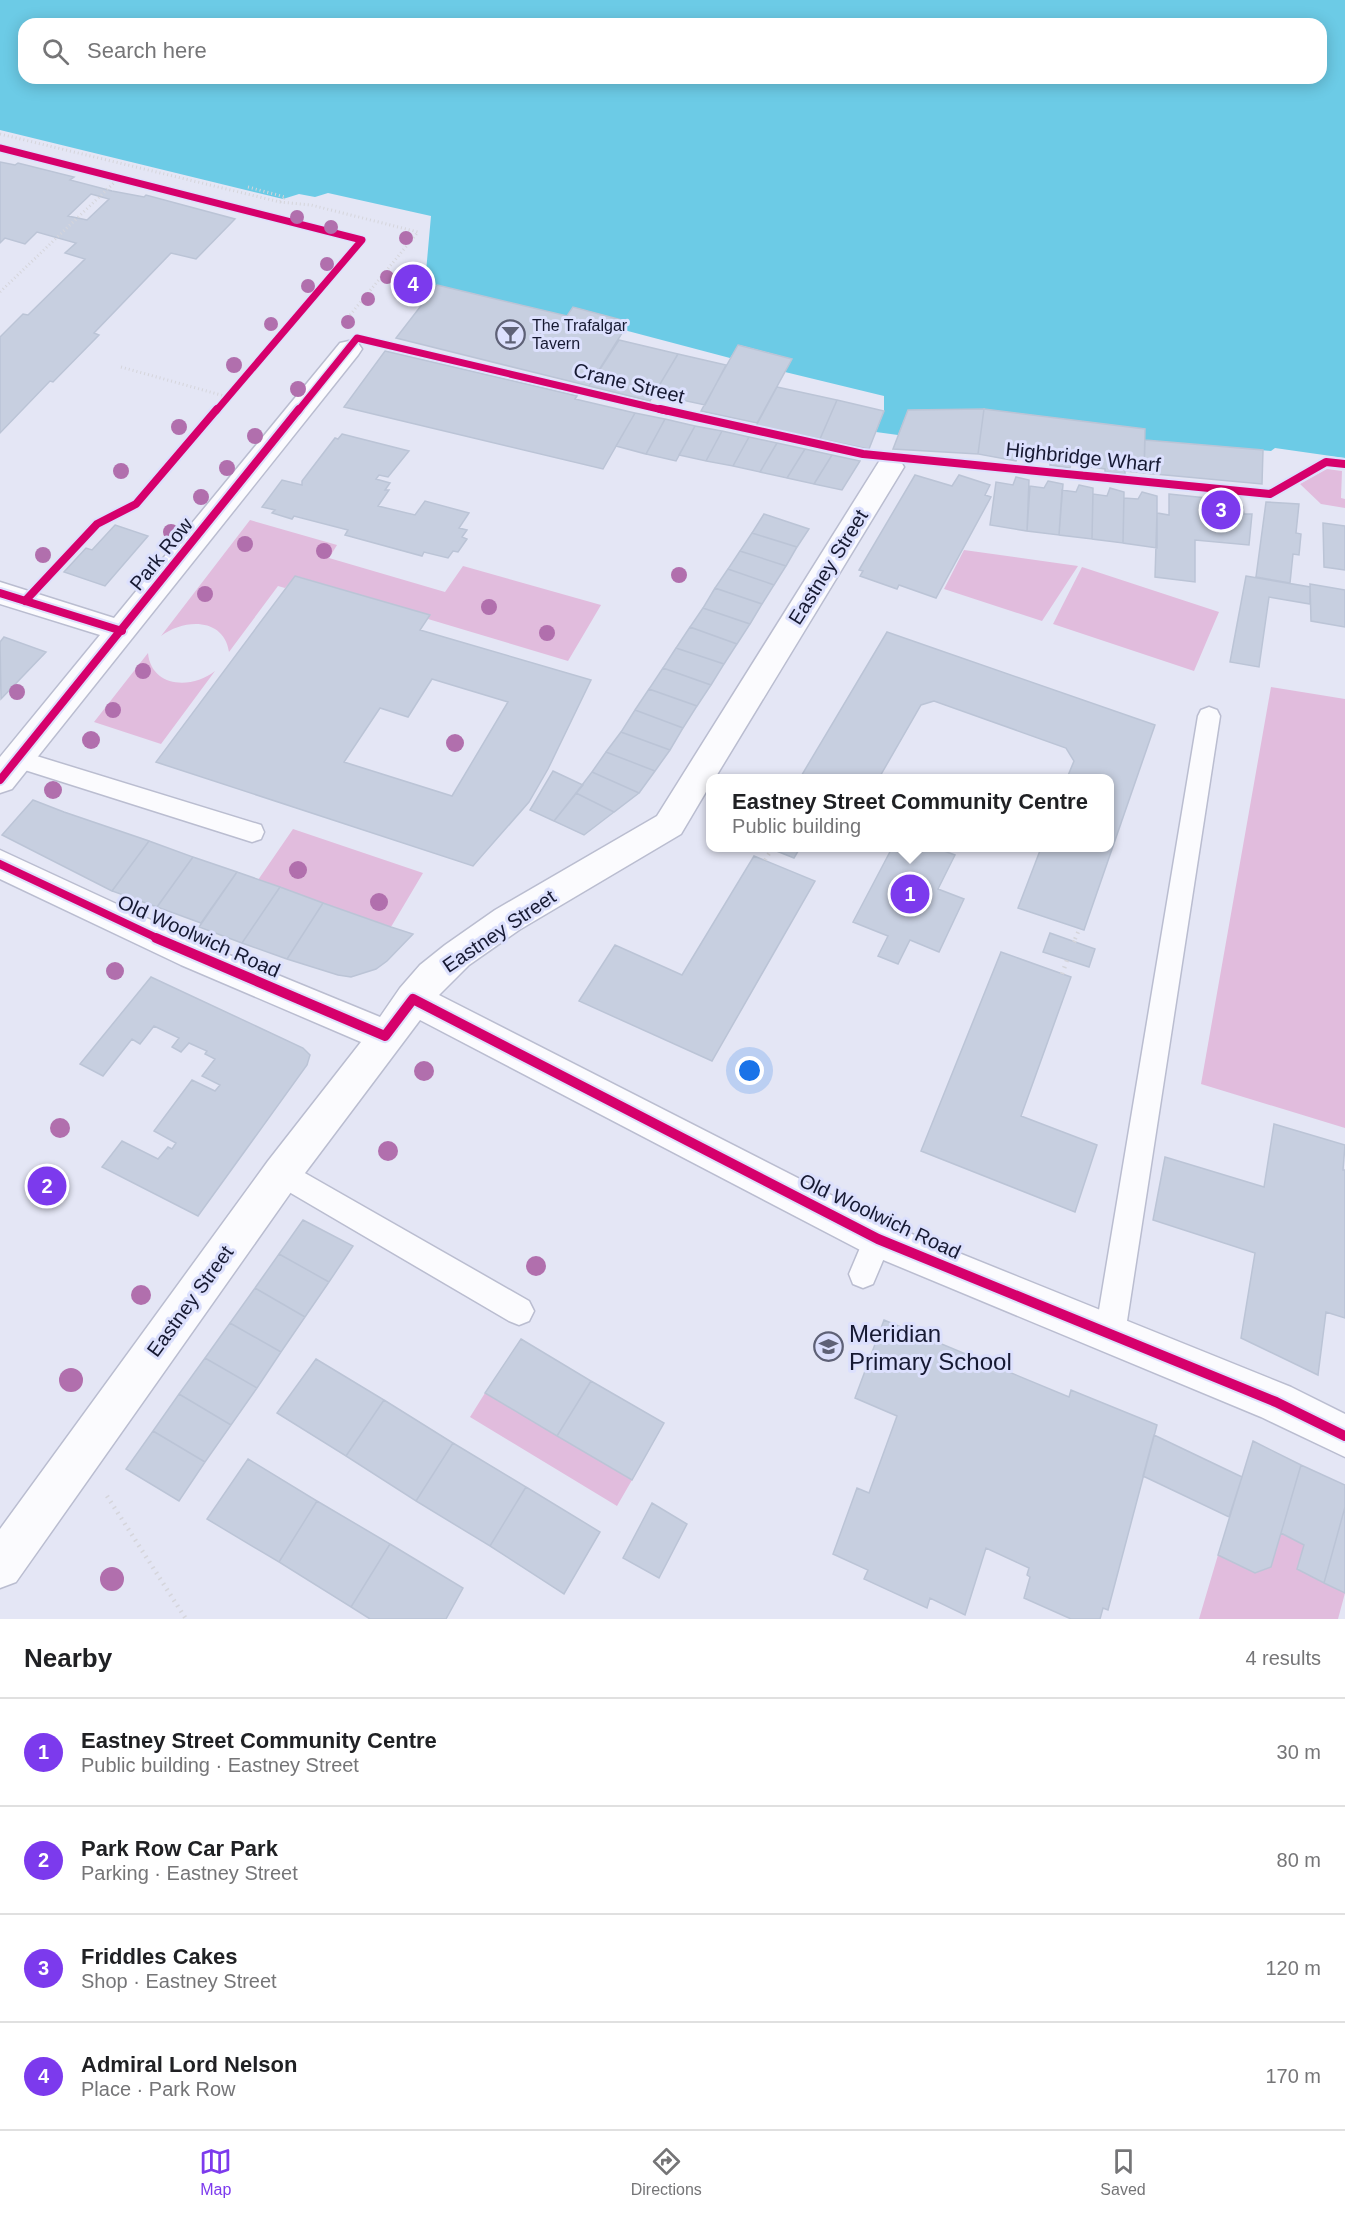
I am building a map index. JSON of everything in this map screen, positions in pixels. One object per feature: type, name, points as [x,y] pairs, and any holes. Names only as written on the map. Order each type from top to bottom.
[{"type":"street","name":"Park Row","points":[[9,770],[353,344]]},
{"type":"street","name":"Eastney Street","points":[[0,1566],[282,1173],[413,999],[433,976],[457,955],[507,920],[669,825],[890,467]]},
{"type":"street","points":[[0,593],[122,631]]},
{"type":"street","name":"Old Woolwich Road","points":[[0,864],[193,955],[385,1036]]},
{"type":"street","name":"Old Woolwich Road","points":[[413,999],[878,1239],[1276,1402],[1345,1436]]},
{"type":"lane","points":[[1110,1334],[1209,716]]},
{"type":"lane","points":[[9,770],[252,832]]},
{"type":"lane","points":[[282,1173],[519,1311]]},
{"type":"lane","points":[[863,1274],[878,1239]]},
{"type":"path","points":[[0,134],[280,202],[311,205],[418,232],[335,333],[353,344]]},
{"type":"path","points":[[108,175],[130,181]]},
{"type":"path","points":[[0,292],[119,178]]},
{"type":"path","points":[[248,187],[285,196],[280,202]]},
{"type":"path","points":[[121,367],[296,416]]},
{"type":"path","points":[[220,406],[236,388]]},
{"type":"path","points":[[765,860],[770,852]]},
{"type":"path","points":[[1074,942],[1080,928]]},
{"type":"path","points":[[1062,974],[1067,960]]},
{"type":"path","points":[[102,1487],[186,1619]]},
{"type":"shaded area","points":[[1327,469],[1342,471],[1341,498],[1345,499],[1345,508],[1321,504],[1300,484]]},
{"type":"shaded area","points":[[250,520],[337,545],[329,558],[445,592],[463,566],[601,605],[568,661],[428,619],[429,615],[296,576],[285,588],[278,586],[229,652],[226,641],[220,633],[202,624],[181,626],[161,636]]},
{"type":"shaded area","points":[[964,550],[1078,566],[1042,621],[944,589]]},
{"type":"shaded area","points":[[1082,567],[1219,612],[1194,671],[1053,624]]},
{"type":"shaded area","points":[[148,653],[156,673],[174,682],[195,681],[215,671],[161,744],[94,722]]},
{"type":"shaded area","points":[[1271,687],[1345,699],[1345,1128],[1201,1084]]},
{"type":"shaded area","points":[[293,829],[423,873],[391,927],[258,880]]},
{"type":"shaded area","points":[[485,1393],[632,1480],[617,1506],[470,1417]]},
{"type":"shaded area","points":[[1281,1533],[1304,1545],[1297,1569],[1345,1593],[1338,1619],[1199,1619],[1218,1555],[1255,1573],[1271,1567]]},
{"type":"water","points":[[0,0],[1345,0],[1345,458],[1275,448],[1271,451],[1145,440],[1145,429],[984,409],[908,410],[898,435],[876,432],[884,411],[884,396],[785,372],[792,359],[739,345],[730,358],[624,330],[629,322],[573,307],[567,316],[425,283],[431,216],[328,193],[315,197],[299,194],[283,199],[0,130]]},
{"type":"building","points":[[0,162],[15,165],[18,163],[74,177],[70,180],[112,191],[144,197],[146,195],[235,219],[196,259],[171,253],[94,333],[99,335],[0,433],[0,337],[23,314],[28,315],[85,259],[65,253],[76,243],[37,232],[25,244],[5,238],[0,243]],"holes":[[[91,194],[109,199],[87,220],[68,216]]]},
{"type":"building","name":"The Trafalgar Tavern","points":[[437,285],[567,316],[573,307],[629,322],[589,386],[396,338]]},
{"type":"building","points":[[619,340],[678,354],[650,401],[589,386]]},
{"type":"building","points":[[738,345],[792,359],[757,423],[701,411]]},
{"type":"building","points":[[385,351],[577,396],[575,399],[635,413],[603,469],[344,407]]},
{"type":"building","points":[[678,354],[726,365],[705,405],[654,394]]},
{"type":"building","points":[[777,387],[837,400],[820,439],[756,426]]},
{"type":"building","points":[[837,400],[884,411],[869,449],[820,439]]},
{"type":"building","points":[[984,409],[978,454],[893,449],[908,410]]},
{"type":"building","points":[[984,409],[1145,429],[1144,473],[1105,472],[1105,469],[1071,464],[1070,468],[1050,465],[1050,462],[1017,458],[1016,461],[978,454]]},
{"type":"building","points":[[635,413],[665,419],[646,454],[616,446]]},
{"type":"building","points":[[665,419],[695,426],[676,461],[646,454]]},
{"type":"building","points":[[695,426],[722,431],[706,461],[679,455]]},
{"type":"building","points":[[722,431],[749,437],[733,466],[706,461]]},
{"type":"building","points":[[342,434],[409,451],[388,477],[379,475],[376,479],[390,483],[385,490],[389,490],[378,506],[415,515],[425,501],[469,513],[459,528],[467,530],[462,537],[467,539],[458,552],[453,551],[448,558],[424,552],[422,556],[345,535],[348,530],[294,516],[292,519],[272,513],[275,510],[262,507],[282,480],[302,485],[302,481],[335,438],[338,439]]},
{"type":"building","points":[[749,437],[777,443],[760,472],[733,466]]},
{"type":"building","points":[[1145,440],[1263,450],[1262,484],[1144,473]]},
{"type":"building","points":[[777,443],[805,449],[787,478],[760,472]]},
{"type":"building","points":[[805,449],[832,455],[814,484],[787,478]]},
{"type":"building","points":[[832,455],[860,461],[842,490],[814,484]]},
{"type":"building","points":[[915,475],[952,486],[959,475],[990,485],[985,495],[991,497],[936,598],[899,585],[897,589],[860,576],[863,571],[859,570]]},
{"type":"building","points":[[1016,477],[1029,480],[1027,531],[990,525],[996,482],[1013,485]]},
{"type":"building","points":[[1048,481],[1063,484],[1059,535],[1027,531],[1030,486],[1044,488]]},
{"type":"building","points":[[1079,485],[1093,488],[1092,539],[1059,535],[1062,490],[1076,492]]},
{"type":"building","points":[[1110,488],[1124,492],[1123,543],[1092,539],[1093,494],[1107,496]]},
{"type":"building","points":[[1142,492],[1157,496],[1157,548],[1123,543],[1124,498],[1138,499]]},
{"type":"building","points":[[1169,494],[1216,499],[1217,504],[1243,507],[1244,514],[1252,514],[1249,545],[1195,540],[1195,582],[1155,577],[1157,513],[1169,515]]},
{"type":"building","points":[[1266,502],[1299,504],[1296,533],[1301,534],[1299,555],[1293,554],[1290,583],[1256,577]]},
{"type":"building","points":[[764,514],[809,529],[797,547],[752,533]]},
{"type":"building","points":[[1323,523],[1345,526],[1345,570],[1324,567]]},
{"type":"building","points":[[115,525],[148,536],[105,586],[64,572],[86,548],[92,550]]},
{"type":"building","points":[[752,533],[797,547],[786,566],[740,551]]},
{"type":"building","points":[[740,551],[786,566],[774,585],[728,569]]},
{"type":"building","points":[[728,569],[774,585],[762,604],[715,588]]},
{"type":"building","points":[[295,576],[430,615],[420,630],[591,680],[548,769],[529,802],[473,866],[156,762]],"holes":[[[432,679],[508,702],[452,796],[344,762],[380,708],[408,717]]]},
{"type":"building","points":[[1246,576],[1310,587],[1310,604],[1269,597],[1259,667],[1230,662]]},
{"type":"building","points":[[1310,584],[1345,590],[1345,627],[1311,621]]},
{"type":"building","points":[[715,588],[762,604],[750,624],[703,608]]},
{"type":"building","points":[[703,608],[750,624],[737,644],[690,627]]},
{"type":"building","points":[[690,627],[737,644],[724,664],[676,648]]},
{"type":"building","points":[[887,632],[1155,725],[1114,843],[1114,774],[1069,774],[1074,761],[1066,748],[934,701],[921,705],[881,774],[802,774]]},
{"type":"building","points":[[4,637],[46,652],[1,699],[0,642]]},
{"type":"building","points":[[676,648],[724,664],[711,685],[663,668]]},
{"type":"building","points":[[663,668],[711,685],[697,706],[649,689]]},
{"type":"building","points":[[649,689],[697,706],[683,728],[635,710]]},
{"type":"building","points":[[635,710],[683,728],[670,750],[621,732]]},
{"type":"building","points":[[621,732],[670,750],[655,771],[606,752]]},
{"type":"building","points":[[606,752],[655,771],[639,793],[592,772]]},
{"type":"building","points":[[553,771],[583,785],[554,821],[530,810]]},
{"type":"building","points":[[592,772],[639,793],[614,812],[576,793]]},
{"type":"building","points":[[576,793],[614,812],[584,835],[554,821]]},
{"type":"building","points":[[33,800],[149,841],[112,891],[2,835]]},
{"type":"building","points":[[149,841],[193,857],[157,907],[112,891]]},
{"type":"building","points":[[779,852],[798,852],[794,858]]},
{"type":"building","points":[[890,852],[947,852],[955,855],[938,889],[964,899],[939,952],[910,940],[898,964],[878,956],[888,936],[853,922]]},
{"type":"building","points":[[1039,852],[1111,852],[1084,930],[1018,908]]},
{"type":"building","points":[[754,856],[815,881],[712,1061],[579,1001],[615,945],[682,975]]},
{"type":"building","points":[[193,857],[237,872],[201,923],[157,907]]},
{"type":"building","points":[[237,872],[280,887],[242,943],[199,927]]},
{"type":"building","points":[[280,887],[323,903],[287,959],[242,943]]},
{"type":"building","points":[[323,903],[413,934],[376,969],[351,977],[287,959]]},
{"type":"building","points":[[1050,933],[1095,949],[1089,967],[1043,952]]},
{"type":"building","points":[[1001,952],[1071,977],[1021,1116],[1097,1145],[1075,1212],[921,1151]]},
{"type":"building","points":[[151,977],[303,1048],[310,1055],[307,1065],[198,1216],[102,1167],[122,1141],[158,1159],[168,1147],[172,1149],[176,1143],[154,1131],[192,1080],[215,1091],[220,1085],[202,1076],[215,1059],[205,1054],[207,1051],[189,1043],[181,1052],[172,1047],[179,1038],[154,1026],[140,1044],[132,1039],[103,1076],[80,1064]]},
{"type":"building","points":[[1274,1124],[1345,1145],[1343,1170],[1345,1170],[1345,1318],[1326,1312],[1318,1375],[1241,1338],[1255,1253],[1153,1220],[1165,1157],[1264,1187]]},
{"type":"building","points":[[303,1220],[353,1246],[329,1282],[279,1254]]},
{"type":"building","points":[[279,1254],[329,1282],[305,1317],[255,1288]]},
{"type":"building","points":[[255,1288],[305,1317],[281,1352],[230,1323]]},
{"type":"building","points":[[884,1320],[1069,1397],[1071,1390],[1157,1425],[1108,1610],[1103,1608],[1100,1619],[1071,1619],[1024,1598],[1030,1577],[1027,1575],[1029,1568],[986,1548],[965,1615],[930,1598],[927,1608],[864,1579],[868,1570],[833,1554],[857,1488],[869,1493],[897,1416],[855,1398]]},
{"type":"building","points":[[230,1323],[281,1352],[257,1388],[205,1358]]},
{"type":"building","points":[[521,1339],[591,1381],[557,1436],[485,1393]]},
{"type":"building","points":[[205,1358],[257,1388],[231,1425],[179,1394]]},
{"type":"building","points":[[316,1359],[384,1400],[346,1456],[277,1413]]},
{"type":"building","points":[[591,1381],[664,1423],[632,1480],[557,1436]]},
{"type":"building","points":[[179,1394],[231,1425],[205,1462],[153,1431]]},
{"type":"building","points":[[384,1400],[453,1443],[416,1501],[346,1456]]},
{"type":"building","points":[[153,1431],[205,1462],[179,1501],[126,1469]]},
{"type":"building","points":[[1154,1435],[1242,1477],[1229,1517],[1143,1476]]},
{"type":"building","points":[[1253,1441],[1301,1465],[1271,1567],[1255,1573],[1218,1555]]},
{"type":"building","points":[[453,1443],[526,1487],[490,1546],[416,1501]]},
{"type":"building","points":[[248,1459],[317,1501],[279,1562],[207,1519]]},
{"type":"building","points":[[1301,1465],[1345,1485],[1345,1507],[1324,1583],[1297,1569],[1304,1545],[1281,1533]]},
{"type":"building","points":[[526,1487],[600,1532],[564,1594],[490,1546]]},
{"type":"building","points":[[317,1501],[390,1544],[351,1607],[279,1562]]},
{"type":"building","points":[[652,1503],[687,1524],[659,1578],[623,1558]]},
{"type":"building","points":[[1345,1507],[1345,1593],[1324,1583]]},
{"type":"building","points":[[390,1544],[463,1588],[446,1619],[370,1619],[351,1607]]},
{"type":"cycle path","points":[[0,148],[362,240],[136,504],[97,524],[25,601]]},
{"type":"cycle path","name":"Crane Street","points":[[0,780],[357,338],[617,400],[863,454],[1270,494],[1326,462],[1345,464]]},
{"type":"cycle path","points":[[0,593],[122,631]]},
{"type":"cycle path","points":[[0,864],[193,955],[385,1036],[413,999],[878,1239],[1276,1402],[1345,1436]]},
{"type":"place","name":"Admiral Lord Nelson","points":[[413,284]]},
{"type":"place","name":"The Trafalgar Tavern","points":[[511,334]]},
{"type":"place","name":"Friddles Cakes","points":[[1221,510]]},
{"type":"place","name":"Eastney Street Community Centre","points":[[910,894]]},
{"type":"place","name":"Park Row Car Park","points":[[47,1186]]},
{"type":"place","name":"Meridian Primary School","points":[[828,1347]]}]
